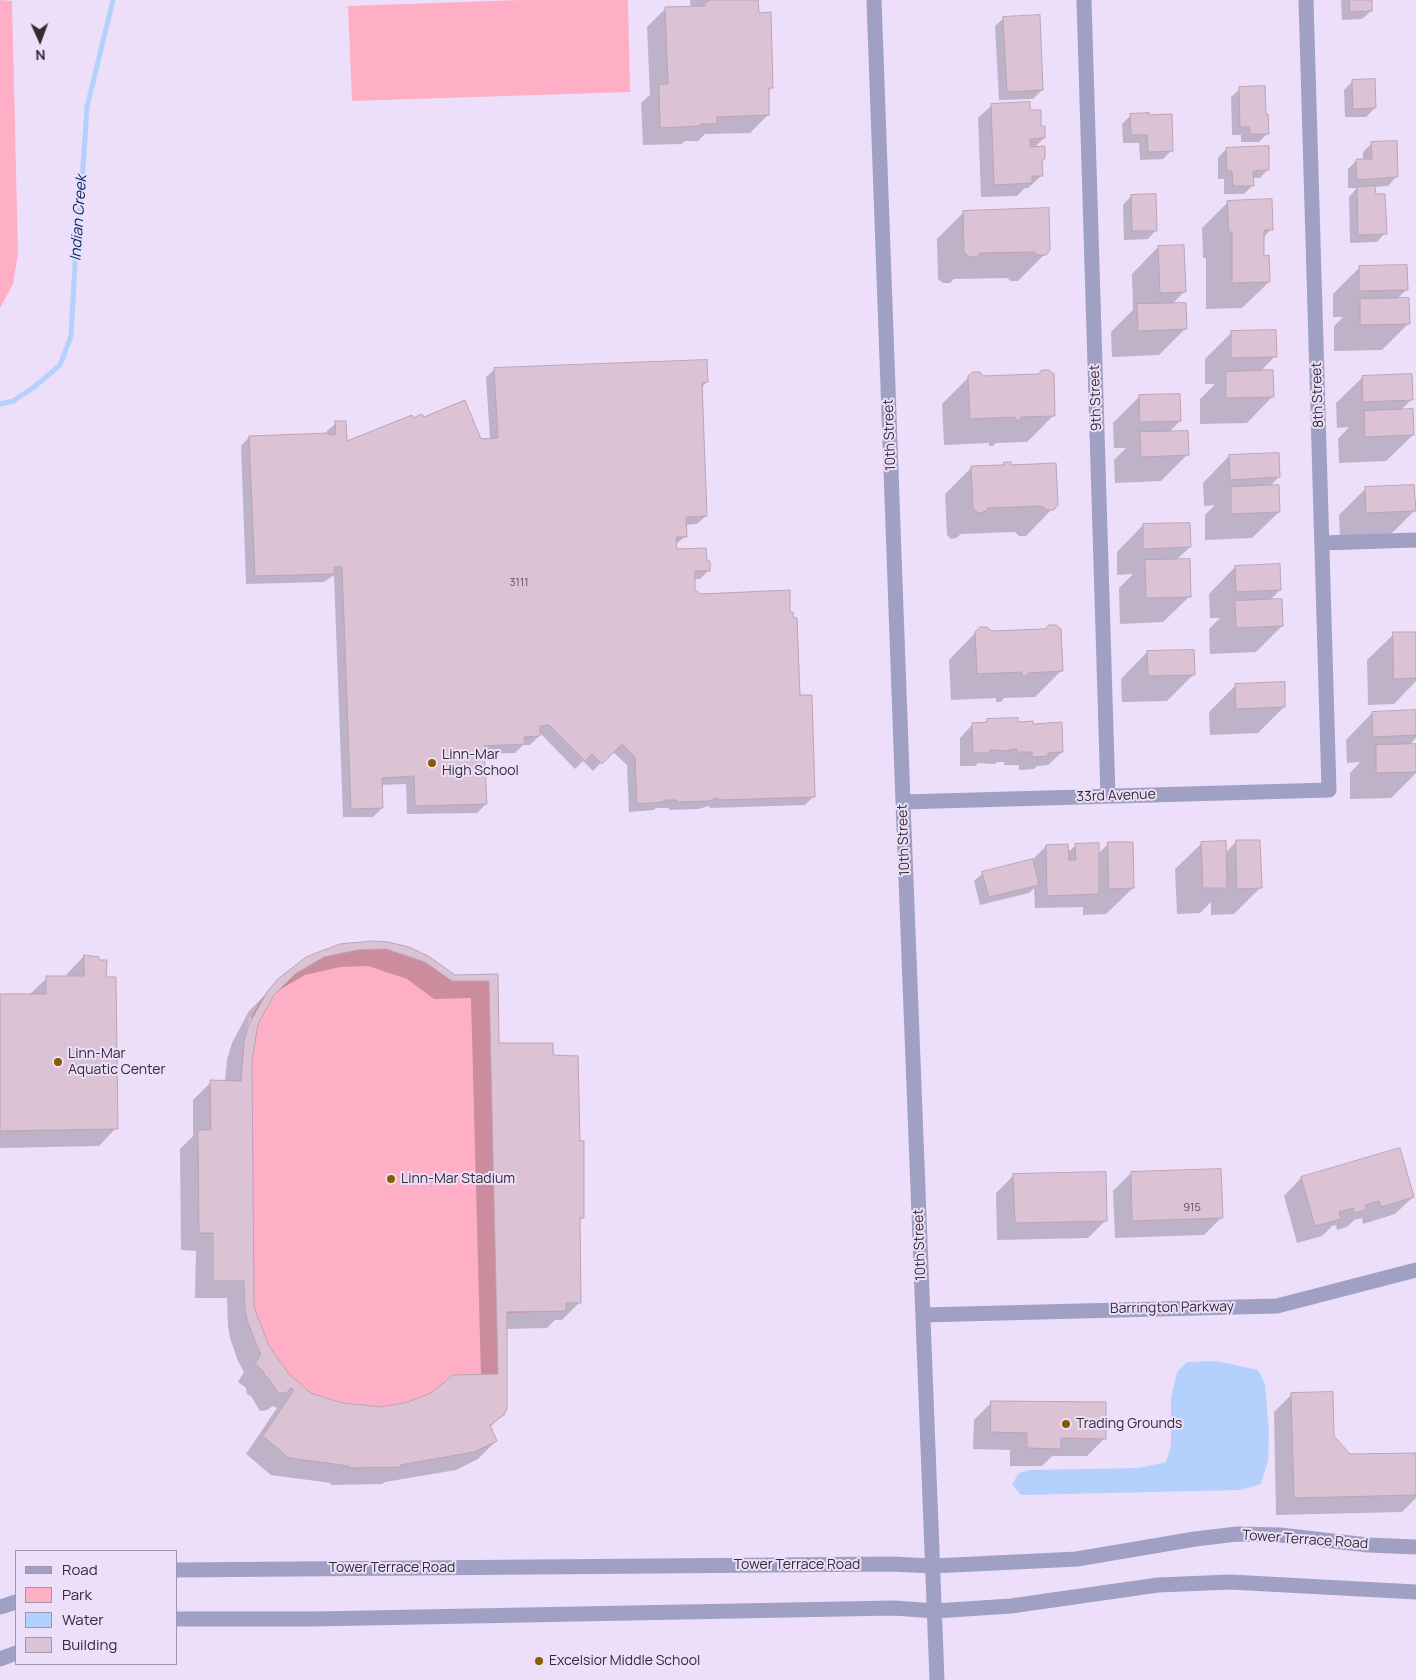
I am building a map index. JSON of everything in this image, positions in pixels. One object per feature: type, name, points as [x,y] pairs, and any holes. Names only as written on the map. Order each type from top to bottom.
[{"type":"street","name":"10th Street","points":[[874,0],[937,1680]]},
{"type":"street","name":"9th Street","points":[[1084,0],[1108,796]]},
{"type":"street","name":"8th Street","points":[[1306,0],[1330,790]]},
{"type":"street","points":[[1322,543],[1416,540]]},
{"type":"street","name":"33rd Avenue","points":[[903,802],[1330,790]]},
{"type":"street","name":"Barrington Parkway","points":[[923,1315],[1277,1306],[1416,1270]]},
{"type":"street","name":"Tower Terrace Road","points":[[178,1570],[892,1564],[933,1566],[1077,1559],[1194,1539],[1237,1534],[1280,1535],[1368,1545],[1416,1547]]},
{"type":"street","points":[[178,1619],[894,1608],[935,1611],[1011,1606],[1167,1584],[1230,1582],[1416,1592]]},
{"type":"street","points":[[0,1607],[15,1602]]},
{"type":"street","points":[[0,1659],[15,1653]]},
{"type":"green space","points":[[0,0],[12,1],[18,253],[13,284],[0,308]]},
{"type":"green space","points":[[521,0],[628,0],[630,92],[352,101],[348,6]]},
{"type":"green space","name":"Linn-Mar Stadium","points":[[373,941],[409,947],[428,956],[455,975],[498,974],[499,1043],[553,1043],[554,1055],[578,1056],[580,1140],[584,1141],[584,1218],[580,1218],[581,1303],[566,1303],[566,1311],[507,1313],[507,1409],[504,1415],[490,1425],[497,1441],[474,1452],[401,1465],[401,1467],[349,1468],[349,1466],[289,1458],[263,1436],[294,1390],[291,1389],[286,1393],[278,1393],[263,1371],[255,1364],[261,1354],[247,1320],[244,1281],[213,1281],[213,1234],[199,1233],[198,1130],[211,1130],[210,1080],[241,1080],[243,1051],[249,1023],[258,1005],[270,989],[298,963],[315,954],[333,947]]},
{"type":"water","points":[[1217,1361],[1258,1370],[1265,1384],[1269,1431],[1268,1461],[1261,1484],[1240,1490],[1021,1495],[1012,1484],[1019,1473],[1030,1470],[1139,1468],[1166,1462],[1171,1446],[1171,1398],[1177,1372],[1187,1362]]},
{"type":"building","points":[[708,0],[758,0],[759,13],[771,12],[773,88],[769,88],[769,115],[717,117],[717,124],[660,128],[659,84],[668,84],[665,7],[705,6],[705,2],[708,2]]},
{"type":"building","points":[[1350,0],[1372,0],[1372,11],[1350,12]]},
{"type":"building","points":[[1040,15],[1043,90],[1007,92],[1003,17]]},
{"type":"building","points":[[1375,79],[1376,108],[1353,109],[1352,80]]},
{"type":"building","points":[[1265,86],[1269,134],[1250,134],[1249,127],[1240,127],[1239,87]]},
{"type":"building","points":[[1030,102],[1030,110],[1041,110],[1041,126],[1045,126],[1045,138],[1030,139],[1030,147],[1045,146],[1045,159],[1042,160],[1043,176],[1032,176],[1032,183],[994,185],[991,104]]},
{"type":"building","points":[[1149,113],[1149,115],[1172,114],[1173,151],[1148,152],[1147,135],[1131,135],[1130,114]]},
{"type":"building","points":[[1397,141],[1398,177],[1357,180],[1356,159],[1372,159],[1371,142]]},
{"type":"building","points":[[1269,146],[1269,170],[1253,171],[1254,186],[1233,186],[1232,171],[1227,171],[1226,148]]},
{"type":"building","points":[[1375,186],[1376,194],[1385,194],[1387,234],[1358,235],[1357,187]]},
{"type":"building","points":[[1156,194],[1157,231],[1132,231],[1131,195]]},
{"type":"building","points":[[1272,199],[1273,230],[1264,230],[1264,256],[1269,255],[1270,282],[1232,283],[1232,232],[1229,232],[1227,201]]},
{"type":"building","points":[[1049,208],[1050,250],[1046,255],[1038,255],[1034,252],[980,253],[977,257],[970,257],[964,253],[963,211]]},
{"type":"building","points":[[1184,245],[1186,292],[1160,293],[1158,246]]},
{"type":"building","points":[[1407,265],[1408,290],[1359,291],[1359,266]]},
{"type":"building","points":[[1409,298],[1410,324],[1360,325],[1360,299]]},
{"type":"building","points":[[1186,303],[1187,329],[1138,331],[1137,304]]},
{"type":"building","points":[[1276,330],[1277,357],[1231,358],[1231,331]]},
{"type":"building","points":[[707,360],[708,382],[702,383],[707,516],[686,517],[687,537],[676,537],[677,549],[706,548],[707,561],[710,561],[710,571],[695,571],[695,590],[701,594],[790,590],[790,612],[793,612],[793,617],[797,618],[800,695],[812,695],[815,797],[719,800],[718,798],[708,801],[677,802],[677,800],[664,800],[664,802],[637,804],[635,757],[622,744],[602,764],[592,754],[585,761],[549,725],[540,726],[540,736],[524,737],[525,744],[484,746],[487,804],[415,806],[414,776],[382,778],[383,808],[351,809],[342,567],[334,567],[334,574],[255,576],[249,436],[329,433],[330,435],[336,434],[335,421],[346,421],[347,441],[412,415],[413,418],[422,414],[424,417],[465,400],[481,439],[498,438],[494,368]]},
{"type":"building","points":[[1042,370],[1049,370],[1054,374],[1055,416],[1021,417],[1021,420],[1015,420],[1015,417],[970,419],[968,376],[973,372],[980,372],[983,376],[1038,374]]},
{"type":"building","points":[[1273,370],[1274,397],[1226,398],[1226,372]]},
{"type":"building","points":[[1412,374],[1413,400],[1363,402],[1362,376]]},
{"type":"building","points":[[1180,394],[1181,421],[1140,422],[1139,395]]},
{"type":"building","points":[[1413,409],[1414,435],[1365,437],[1364,411]]},
{"type":"building","points":[[1188,431],[1189,455],[1141,457],[1140,432]]},
{"type":"building","points":[[1279,453],[1280,477],[1230,480],[1229,455]]},
{"type":"building","points":[[1004,462],[1011,462],[1011,465],[1056,463],[1058,505],[1054,510],[1046,510],[1042,506],[988,508],[984,512],[978,513],[973,508],[971,466],[1004,465]]},
{"type":"building","points":[[1279,485],[1280,512],[1231,514],[1231,487]]},
{"type":"building","points":[[1414,485],[1416,511],[1366,513],[1365,487]]},
{"type":"building","points":[[1190,523],[1191,547],[1143,549],[1143,524]]},
{"type":"building","points":[[1190,559],[1191,597],[1146,598],[1145,560]]},
{"type":"building","points":[[1280,564],[1281,590],[1236,592],[1235,566]]},
{"type":"building","points":[[1282,599],[1283,626],[1236,628],[1235,601]]},
{"type":"building","points":[[1049,625],[1056,625],[1061,629],[1063,671],[1028,673],[1028,676],[1022,676],[1022,672],[977,674],[975,632],[980,627],[987,627],[992,631],[1045,629]]},
{"type":"building","points":[[1393,632],[1416,632],[1416,678],[1394,679]]},
{"type":"building","points":[[1194,650],[1195,675],[1148,676],[1147,651]]},
{"type":"building","points":[[1285,682],[1285,707],[1236,709],[1235,684]]},
{"type":"building","points":[[1416,710],[1416,735],[1373,737],[1372,712]]},
{"type":"building","points":[[1018,718],[1018,722],[1033,721],[1033,724],[1062,722],[1063,752],[1048,753],[1048,756],[1032,757],[1032,752],[1017,752],[1017,749],[1009,751],[990,750],[990,753],[973,753],[972,723],[987,722],[987,719]]},
{"type":"building","points":[[1416,744],[1416,772],[1376,773],[1376,745]]},
{"type":"building","points":[[1236,840],[1260,840],[1262,888],[1237,889]]},
{"type":"building","points":[[1226,841],[1227,888],[1203,888],[1201,842]]},
{"type":"building","points":[[1108,842],[1133,842],[1134,888],[1109,889]]},
{"type":"building","points":[[1099,843],[1099,894],[1047,896],[1046,845],[1068,844],[1069,860],[1076,860],[1075,844]]},
{"type":"building","points":[[1033,859],[1039,885],[989,897],[982,872]]},
{"type":"building","name":"Linn-Mar Stadium","points":[[373,941],[388,942],[409,947],[428,956],[455,975],[498,974],[499,1043],[553,1043],[553,1055],[578,1056],[580,1141],[584,1141],[584,1218],[580,1218],[581,1303],[566,1303],[566,1311],[507,1312],[507,1409],[504,1415],[490,1425],[497,1441],[474,1452],[400,1465],[401,1467],[349,1468],[349,1466],[289,1458],[263,1436],[294,1390],[291,1388],[286,1393],[278,1393],[263,1371],[255,1364],[261,1354],[247,1320],[244,1281],[213,1281],[213,1233],[199,1233],[198,1130],[211,1130],[210,1080],[241,1081],[244,1042],[249,1024],[267,992],[278,979],[306,957],[340,944]],"holes":[[[386,949],[425,962],[452,981],[489,981],[498,1374],[453,1375],[431,1393],[408,1402],[382,1407],[342,1403],[311,1393],[289,1374],[269,1346],[254,1307],[252,1060],[258,1024],[274,995],[295,974],[324,957],[358,950]]]},
{"type":"building","name":"Linn-Mar Aquatic Center","points":[[84,955],[99,957],[99,960],[107,960],[106,977],[116,977],[118,1129],[0,1131],[0,994],[46,994],[46,976],[84,976]]},
{"type":"building","points":[[1400,1148],[1414,1197],[1381,1207],[1379,1201],[1365,1205],[1367,1209],[1355,1213],[1353,1208],[1339,1212],[1341,1219],[1315,1226],[1301,1177]]},
{"type":"building","points":[[1221,1169],[1223,1218],[1132,1221],[1131,1172]]},
{"type":"building","points":[[1106,1172],[1107,1221],[1015,1223],[1013,1174]]},
{"type":"building","points":[[1333,1392],[1334,1436],[1350,1454],[1416,1453],[1416,1495],[1294,1498],[1291,1393]]},
{"type":"building","points":[[991,1401],[1106,1402],[1106,1439],[1061,1438],[1061,1449],[1027,1448],[1027,1433],[991,1432]]},
{"type":"waterway","name":"Indian Creek","points":[[0,404],[13,401],[34,387],[60,365],[71,336],[87,107],[113,0]]},
{"type":"place","name":"Linn-Mar High School","points":[[432,763]]},
{"type":"place","name":"Linn-Mar Aquatic Center","points":[[58,1062]]},
{"type":"place","name":"Linn-Mar Stadium","points":[[391,1179]]},
{"type":"place","name":"Trading Grounds","points":[[1066,1424]]},
{"type":"place","name":"Excelsior Middle School","points":[[539,1661]]}]
